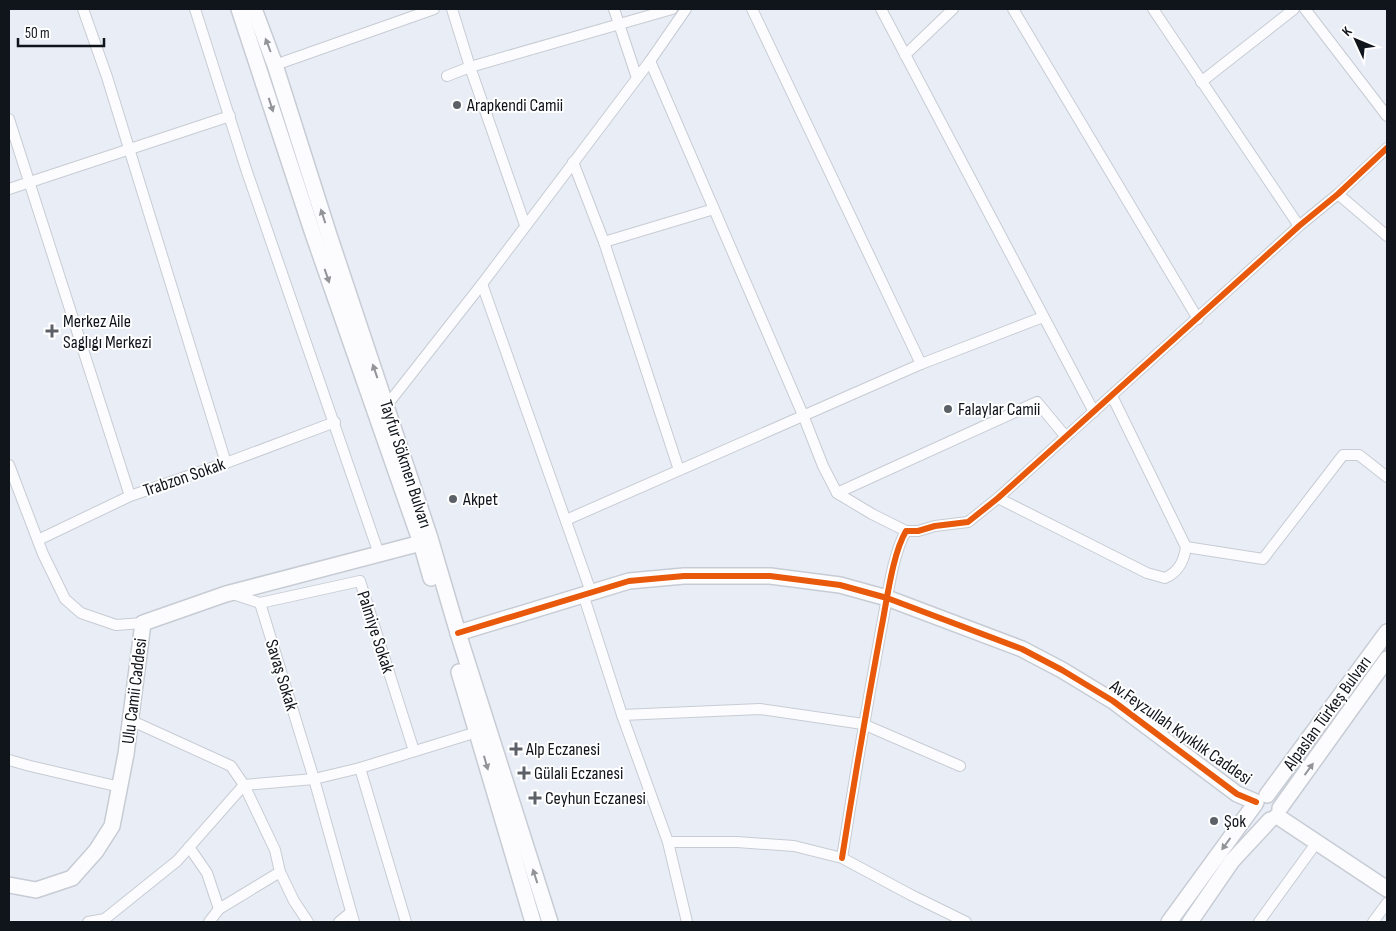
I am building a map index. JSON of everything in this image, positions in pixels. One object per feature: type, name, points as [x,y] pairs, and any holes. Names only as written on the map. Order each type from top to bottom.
[{"type":"main road","name":"Tayfur Sökmen Bulvarı","points":[[239,9],[312,232],[430,538],[458,633],[550,922]]},
{"type":"main road","name":"Tayfur Sökmen Bulvarı","points":[[254,9],[275,65],[329,234],[533,922]]},
{"type":"main road","name":"Ulu Camii Caddesi","points":[[9,885],[36,890],[72,878],[96,851],[112,826],[120,787],[143,623],[229,593],[421,543]]},
{"type":"main road","name":"Av.Feyzullah Kıyıklık Caddesi","points":[[458,633],[629,580],[684,576],[770,576],[840,585],[887,598],[1022,649],[1062,670],[1113,701],[1237,794],[1260,800]]},
{"type":"main road","name":"Alpaslan Türkeş Bulvarı","points":[[1170,922],[1387,632]]},
{"type":"main road","name":"Alpaslan Türkeş Bulvarı","points":[[1190,922],[1232,861],[1276,815],[1387,659]]},
{"type":"main road","points":[[1276,815],[1275,797],[1260,800],[1254,808],[1261,819],[1276,815],[1387,889]]},
{"type":"street","points":[[83,9],[107,77],[226,463]]},
{"type":"street","points":[[195,9],[288,291],[379,554]]},
{"type":"street","points":[[275,65],[434,9]]},
{"type":"street","points":[[452,9],[470,67],[525,225]]},
{"type":"street","points":[[614,9],[637,78]]},
{"type":"street","points":[[447,76],[470,67],[672,9]]},
{"type":"street","points":[[380,408],[482,284],[650,61],[686,9]]},
{"type":"street","points":[[752,9],[922,364]]},
{"type":"street","points":[[881,9],[1094,412]]},
{"type":"street","points":[[905,55],[953,9]]},
{"type":"street","points":[[1013,9],[1198,319]]},
{"type":"street","points":[[1153,9],[1300,226]]},
{"type":"street","points":[[1201,82],[1294,9]]},
{"type":"street","points":[[1305,9],[1387,116]]},
{"type":"street","points":[[650,61],[823,466],[837,493],[872,514],[906,531],[918,532],[935,526],[968,522],[998,498],[1387,148]]},
{"type":"street","points":[[9,189],[230,116]]},
{"type":"street","points":[[9,119],[130,496]]},
{"type":"street","points":[[574,162],[604,242],[680,470]]},
{"type":"street","points":[[1338,194],[1387,236]]},
{"type":"street","points":[[604,242],[714,209]]},
{"type":"street","points":[[482,284],[566,520],[622,715],[668,842],[687,922]]},
{"type":"street","points":[[566,520],[922,364],[1044,317]]},
{"type":"street","points":[[998,498],[1147,573],[1166,578],[1172,575],[1184,558],[1186,547],[1112,396]]},
{"type":"street","points":[[837,493],[1037,402],[1066,437]]},
{"type":"street","name":"Trabzon Sokak","points":[[38,540],[130,496],[226,463],[334,422]]},
{"type":"street","points":[[1186,547],[1263,559],[1343,455],[1359,455],[1387,477]]},
{"type":"street","points":[[9,465],[38,540],[64,599],[81,613],[116,624],[143,623]]},
{"type":"street","points":[[842,858],[863,724],[887,598],[900,540],[906,531]]},
{"type":"street","name":"Palmiye Sokak","points":[[260,603],[360,581],[414,751]]},
{"type":"street","points":[[229,593],[260,603]]},
{"type":"street","name":"Savaş Sokak","points":[[260,603],[314,778],[352,918]]},
{"type":"street","points":[[622,715],[760,709],[863,724],[960,766]]},
{"type":"street","points":[[130,720],[231,766],[244,785],[275,850],[280,872],[294,901],[308,922]]},
{"type":"street","points":[[88,922],[103,921],[177,861],[244,785],[314,778],[360,768],[477,732]]},
{"type":"street","points":[[9,760],[120,787]]},
{"type":"street","points":[[360,768],[406,922]]},
{"type":"street","points":[[668,842],[737,842],[794,846],[842,858],[910,895],[966,922]]},
{"type":"street","points":[[1259,922],[1317,842]]},
{"type":"street","points":[[190,847],[207,873],[219,909]]},
{"type":"street","points":[[209,922],[219,909],[280,872]]},
{"type":"street","points":[[1373,922],[1387,903]]},
{"type":"street","points":[[339,922],[352,918]]},
{"type":"cycle path","points":[[842,858],[891,579],[897,553],[906,531],[918,531],[935,526],[968,522],[998,498],[1387,148]]},
{"type":"cycle path","points":[[458,633],[629,581],[684,576],[770,576],[840,585],[887,598],[1022,649],[1062,670],[1113,701],[1237,794],[1256,802]]},
{"type":"place","name":"Arapkendi Camii","points":[[457,105]]},
{"type":"place","name":"Merkez Aile Saglıgı Merkezi","points":[[52,331]]},
{"type":"place","name":"Falaylar Camii","points":[[948,409]]},
{"type":"place","name":"Akpet","points":[[453,499]]},
{"type":"place","name":"Alp Eczanesi","points":[[516,749]]},
{"type":"place","name":"Gülali Eczanesi","points":[[524,773]]},
{"type":"place","name":"Ceyhun Eczanesi","points":[[535,798]]},
{"type":"place","name":"Şok","points":[[1214,821]]}]
